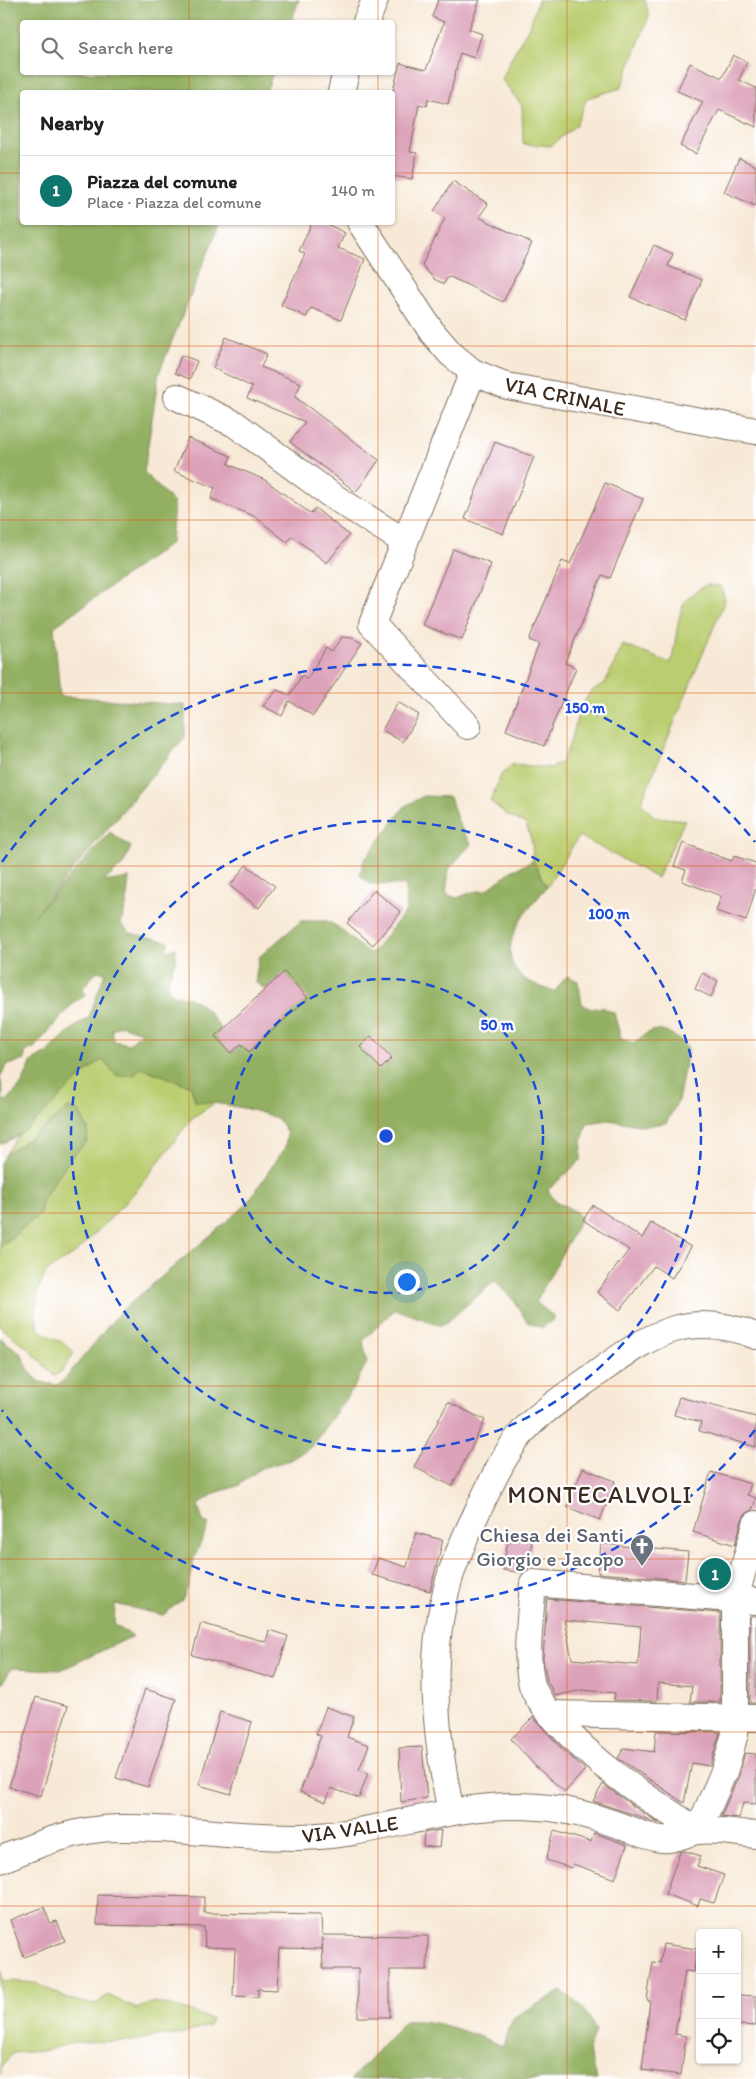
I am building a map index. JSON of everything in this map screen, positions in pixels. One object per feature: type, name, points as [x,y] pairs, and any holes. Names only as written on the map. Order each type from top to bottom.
[{"type":"street","points":[[367,20],[375,0]]},
{"type":"street","points":[[342,90],[345,75]]},
{"type":"street","name":"VIA CRINALE","points":[[362,225],[432,332],[451,354],[473,372],[507,386],[756,432]]},
{"type":"street","points":[[468,726],[372,624],[473,372]]},
{"type":"street","points":[[177,397],[235,424],[332,495],[405,542]]},
{"type":"street","points":[[451,1812],[440,1757],[436,1723],[436,1674],[439,1626],[449,1580],[476,1514],[508,1453],[520,1435],[540,1415],[614,1361],[662,1333],[679,1326],[704,1324],[724,1326],[756,1336]]},
{"type":"street","points":[[698,1831],[724,1768],[735,1734],[746,1718],[745,1600],[747,1552],[756,1524]]},
{"type":"street","points":[[745,1600],[533,1583],[528,1649],[533,1687],[539,1700],[570,1737],[597,1762],[651,1801],[698,1831],[756,1834]]},
{"type":"street","points":[[550,1714],[746,1718]]},
{"type":"street","name":"VIA VALLE","points":[[0,1860],[68,1835],[118,1828],[157,1829],[257,1837],[303,1837],[344,1833],[451,1812],[513,1806],[566,1809],[662,1840],[698,1831]]},
{"type":"green space","points":[[0,0],[299,0],[292,20],[20,20],[20,75],[272,75],[267,90],[20,90],[20,225],[219,225],[159,373],[144,472],[174,503],[171,543],[54,627],[60,696],[185,705],[185,737],[33,917],[110,832],[131,847],[123,865],[103,882],[129,878],[126,906],[121,924],[130,933],[169,942],[165,952],[176,948],[176,958],[167,984],[172,995],[197,1001],[202,1005],[222,1030],[215,1036],[231,1053],[241,1044],[249,1052],[307,998],[284,972],[265,989],[255,982],[259,957],[301,921],[327,921],[338,927],[365,951],[372,953],[406,911],[406,885],[370,884],[360,875],[363,862],[405,806],[424,796],[450,797],[458,822],[471,844],[449,869],[446,894],[457,898],[472,892],[487,890],[511,871],[533,861],[547,887],[524,915],[513,937],[510,949],[512,961],[517,972],[529,981],[554,992],[567,976],[578,981],[582,1004],[591,1009],[601,1007],[614,1013],[621,1039],[634,1043],[647,1033],[657,1030],[672,1035],[681,1041],[688,1048],[678,1101],[666,1123],[645,1126],[609,1120],[587,1123],[582,1142],[581,1160],[548,1190],[555,1201],[575,1211],[581,1218],[536,1302],[555,1318],[542,1328],[527,1322],[515,1302],[495,1281],[442,1326],[395,1309],[363,1341],[367,1362],[354,1387],[311,1447],[290,1460],[261,1468],[238,1486],[215,1493],[198,1505],[203,1521],[209,1524],[194,1558],[191,1578],[183,1599],[163,1615],[115,1604],[114,1625],[133,1636],[61,1670],[12,1668],[0,1686],[0,1338],[21,1353],[29,1371],[40,1382],[57,1385],[65,1379],[119,1313],[246,1205],[285,1147],[287,1134],[279,1121],[263,1113],[239,1107],[195,1101],[191,1086],[140,1067],[134,1075],[117,1076],[102,1060],[89,1069],[27,1129],[14,1138],[0,1144],[0,1078],[3,1091],[2,1099],[7,1101],[22,1084],[32,1061],[46,1054],[68,1032],[89,1017],[105,973],[97,971],[81,990],[87,995],[74,1002],[34,1048],[25,1052],[25,1060],[7,1065],[0,1077]],"holes":[[[121,1025],[141,1032],[129,1044],[114,1041],[112,1030]]]},
{"type":"green space","points":[[538,0],[645,0],[649,16],[621,88],[587,98],[576,125],[551,146],[523,144],[522,106],[502,80],[511,58],[530,25]]},
{"type":"green space","points":[[706,585],[721,586],[725,600],[641,803],[655,817],[685,820],[657,878],[579,836],[547,887],[533,861],[532,842],[526,824],[507,815],[490,801],[501,775],[513,764],[550,768],[562,762],[572,738],[579,711],[590,692],[605,683],[623,645],[671,663],[684,604],[691,595]]},
{"type":"green space","points":[[102,1060],[134,1075],[140,1067],[191,1086],[195,1101],[216,1102],[192,1118],[141,1185],[106,1223],[74,1254],[46,1272],[38,1291],[35,1311],[38,1328],[67,1345],[74,1353],[61,1372],[54,1376],[28,1348],[0,1327],[0,1247],[39,1215],[43,1200],[53,1183],[74,1154],[87,1142],[68,1108],[40,1131],[6,1154],[10,1146],[26,1128],[81,1076]]},
{"type":"green space","points":[[68,1108],[79,1111],[88,1129],[87,1142],[74,1154],[53,1183],[43,1200],[39,1215],[0,1247],[0,1163],[6,1154],[40,1131]]},
{"type":"green space","points":[[0,1967],[3,1982],[36,1983],[66,1998],[96,2004],[108,1995],[137,2009],[154,2002],[190,2011],[211,2019],[209,2026],[180,2035],[162,2035],[131,2041],[76,2042],[43,2051],[13,2053],[2,2065],[0,2075]]},
{"type":"green space","points":[[561,1991],[582,2008],[596,2030],[588,2049],[597,2079],[351,2079],[405,2021],[431,2022],[443,2025],[503,2046],[514,2017]]},
{"type":"building","points":[[438,0],[480,0],[469,29],[482,34],[474,58],[460,53],[448,104],[428,99],[427,106],[419,104],[410,152],[417,153],[412,179],[395,176],[395,90],[393,90],[400,63],[426,70],[444,22],[432,17]]},
{"type":"building","points":[[733,55],[747,62],[739,80],[756,88],[756,127],[719,110],[696,154],[680,146],[703,102],[677,91],[690,63],[722,78]]},
{"type":"building","points":[[739,158],[756,166],[756,206],[724,192]]},
{"type":"building","points":[[453,181],[488,204],[479,217],[532,243],[503,302],[448,276],[444,284],[434,279],[422,265],[445,218],[434,211]]},
{"type":"building","points":[[311,225],[329,225],[345,233],[338,248],[365,259],[341,320],[311,308],[306,317],[281,305],[305,254],[299,251]]},
{"type":"building","points":[[654,245],[673,254],[668,266],[702,280],[685,320],[630,297]]},
{"type":"building","points":[[226,337],[267,354],[261,367],[301,383],[295,397],[379,460],[356,492],[290,442],[305,422],[247,398],[252,387],[213,368]]},
{"type":"building","points":[[181,355],[197,361],[190,379],[175,373]]},
{"type":"building","points":[[188,438],[231,456],[228,464],[265,480],[311,514],[315,508],[349,535],[327,563],[292,536],[287,542],[254,516],[211,499],[215,488],[174,471]]},
{"type":"building","points":[[495,442],[534,457],[503,534],[465,519]]},
{"type":"building","points":[[605,483],[643,499],[610,578],[602,575],[565,663],[576,668],[544,746],[506,730],[539,644],[529,640],[562,561],[570,564]]},
{"type":"building","points":[[453,549],[491,564],[462,640],[422,625]]},
{"type":"building","points":[[342,637],[352,638],[362,643],[313,716],[289,701],[282,716],[263,706],[277,690],[290,695],[302,675],[307,679],[326,648],[332,652]]},
{"type":"building","points":[[398,702],[419,715],[403,742],[382,730]]},
{"type":"building","points":[[683,843],[732,861],[734,856],[756,863],[756,888],[746,921],[716,911],[721,896],[682,881],[686,870],[674,866]]},
{"type":"building","points":[[246,865],[275,886],[259,908],[230,886]]},
{"type":"building","points":[[374,890],[401,912],[373,945],[347,923]]},
{"type":"building","points":[[284,972],[308,998],[249,1052],[241,1044],[231,1053],[215,1036]]},
{"type":"building","points":[[702,973],[718,981],[711,997],[695,989]]},
{"type":"building","points":[[371,1036],[392,1058],[381,1069],[360,1047]]},
{"type":"building","points":[[593,1205],[642,1238],[651,1223],[691,1247],[672,1278],[654,1266],[620,1310],[597,1292],[629,1250],[583,1220]]},
{"type":"building","points":[[679,1397],[756,1417],[756,1447],[699,1431],[701,1422],[674,1415]]},
{"type":"building","points":[[448,1402],[485,1420],[452,1486],[414,1467]]},
{"type":"building","points":[[583,1468],[615,1481],[600,1520],[567,1507]]},
{"type":"building","points":[[711,1472],[751,1484],[747,1495],[756,1498],[752,1510],[746,1513],[742,1520],[735,1545],[693,1532]]},
{"type":"building","points":[[416,1533],[443,1540],[430,1591],[372,1575],[378,1558],[407,1567]]},
{"type":"building","points":[[508,1539],[532,1542],[528,1569],[522,1573],[503,1570]]},
{"type":"building","name":"Chiesa dei Santi Giorgio e Jacopo","points":[[601,1544],[688,1552],[685,1580],[598,1573]]},
{"type":"building","points":[[547,1599],[720,1613],[720,1702],[690,1702],[692,1686],[658,1683],[657,1701],[614,1700],[615,1693],[582,1690],[555,1696],[547,1681],[543,1659]],"holes":[[[564,1620],[641,1627],[638,1665],[572,1659]]]},
{"type":"building","points":[[750,1616],[756,1616],[756,1703],[750,1703]]},
{"type":"building","points":[[201,1623],[266,1642],[269,1630],[288,1636],[275,1679],[192,1655]]},
{"type":"building","points":[[145,1689],[176,1699],[148,1787],[116,1778]]},
{"type":"building","points":[[36,1697],[68,1706],[41,1796],[9,1787]]},
{"type":"building","points":[[326,1707],[354,1717],[347,1737],[369,1745],[359,1770],[368,1773],[359,1798],[331,1788],[326,1802],[300,1792],[321,1736],[316,1734]]},
{"type":"building","points":[[220,1712],[252,1722],[231,1794],[199,1785]]},
{"type":"building","points":[[533,1717],[560,1747],[585,1770],[565,1792],[535,1766],[511,1739]]},
{"type":"building","points":[[656,1731],[720,1732],[710,1766],[692,1763],[684,1803],[618,1758],[624,1748],[654,1752]]},
{"type":"building","points":[[422,1747],[427,1798],[401,1802],[399,1748]]},
{"type":"building","points":[[745,1753],[756,1754],[756,1804],[743,1803],[739,1818],[721,1816],[739,1775]]},
{"type":"building","points":[[603,1784],[633,1806],[659,1823],[593,1801]]},
{"type":"building","points":[[441,1830],[439,1848],[423,1846],[424,1833]]},
{"type":"building","points":[[554,1831],[591,1842],[594,1833],[627,1845],[615,1879],[573,1864],[572,1868],[546,1860]]},
{"type":"building","points":[[685,1851],[701,1856],[697,1866],[724,1875],[714,1903],[700,1899],[698,1906],[665,1894],[680,1852]]},
{"type":"building","points":[[98,1895],[204,1897],[204,1913],[321,1915],[322,1935],[428,1936],[427,1970],[390,1970],[390,2017],[358,2017],[358,1969],[323,1969],[322,1937],[322,1949],[279,1948],[277,1990],[258,1989],[258,1997],[233,1996],[235,1948],[205,1947],[204,1927],[97,1925]]},
{"type":"building","points":[[44,1907],[50,1923],[57,1921],[65,1941],[24,1957],[10,1920]]},
{"type":"building","points":[[663,1944],[696,1949],[694,1972],[685,1971],[675,2034],[686,2036],[681,2075],[642,2070],[650,2001],[647,2000],[653,1962],[660,1963]]},
{"type":"building","points":[[741,1995],[756,1996],[756,2026],[741,2025]]},
{"type":"place","name":"Chiesa dei Santi Giorgio e Jacopo","points":[[642,1567]]},
{"type":"place","name":"Piazza del comune","points":[[715,1574]]},
{"type":"district","name":"MONTECALVOLI","points":[[600,1494]]}]
